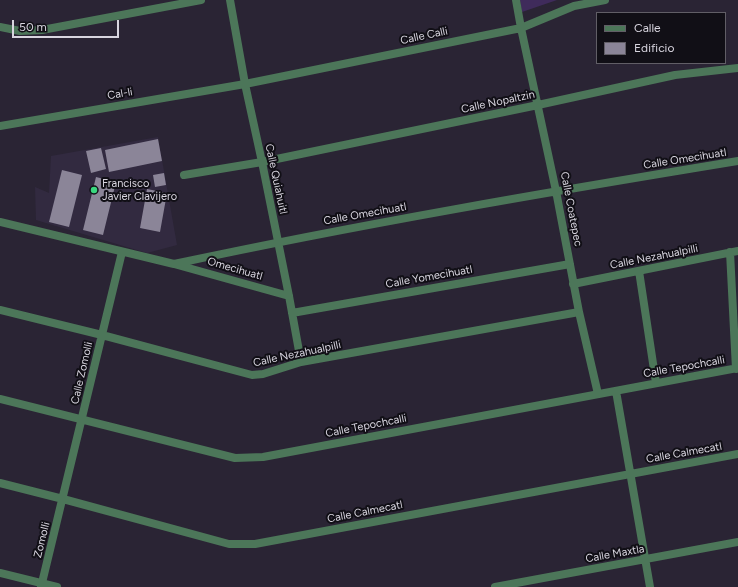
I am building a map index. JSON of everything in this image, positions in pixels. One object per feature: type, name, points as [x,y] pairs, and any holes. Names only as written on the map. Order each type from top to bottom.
[{"type":"street","points":[[0,26],[20,31],[42,30],[202,0]]},
{"type":"street","name":"Calle Quiahuitl","points":[[230,0],[245,84],[289,296],[300,362]]},
{"type":"street","name":"Calle Coatepec","points":[[516,0],[556,191],[579,312],[598,394]]},
{"type":"street","name":"Calle Calli","points":[[245,84],[521,28],[574,6],[606,0]]},
{"type":"street","name":"Calle Nopaltzin","points":[[184,175],[262,162],[538,105],[674,75],[738,68]]},
{"type":"street","name":"Cal-li","points":[[0,126],[245,84]]},
{"type":"street","name":"Calle Omecihuatl","points":[[0,222],[174,264],[278,242],[556,191],[738,161]]},
{"type":"street","name":"Calle Zomolli","points":[[63,498],[122,252]]},
{"type":"street","points":[[734,252],[737,368]]},
{"type":"street","name":"Calle Nezahualpilli","points":[[574,284],[734,252]]},
{"type":"street","name":"Omecihuatl","points":[[174,264],[289,296]]},
{"type":"street","name":"Calle Yomecihuatl","points":[[292,313],[570,264]]},
{"type":"street","points":[[639,271],[656,383]]},
{"type":"street","name":"Calle Nezahualpilli","points":[[0,310],[102,335],[252,375],[263,374],[300,362],[579,312]]},
{"type":"street","name":"Calle Tepochcalli","points":[[0,398],[235,458],[242,458],[263,457],[737,368]]},
{"type":"street","points":[[616,391],[650,587]]},
{"type":"street","name":"Calle Calmecatl","points":[[0,483],[63,498],[229,544],[255,544],[738,454]]},
{"type":"street","name":"Zomolli","points":[[42,585],[63,498]]},
{"type":"street","name":"Calle Maxtla","points":[[495,587],[738,542]]},
{"type":"street","points":[[0,573],[42,585],[57,587]]},
{"type":"shaded area","points":[[520,0],[557,0],[522,12]]},
{"type":"shaded area","points":[[158,137],[177,245],[147,253],[36,220],[35,187],[49,193],[51,156]]},
{"type":"building","points":[[158,139],[162,161],[109,172],[105,150]]},
{"type":"building","points":[[101,148],[106,169],[91,173],[86,151]]},
{"type":"building","points":[[62,170],[82,175],[69,227],[49,222]]},
{"type":"building","points":[[164,173],[166,185],[155,187],[153,175]]},
{"type":"building","points":[[96,177],[116,182],[103,235],[83,230]]},
{"type":"building","points":[[147,189],[167,193],[160,232],[140,228]]},
{"type":"place","name":"Francisco Javier Clavijero","points":[[94,190]]}]
